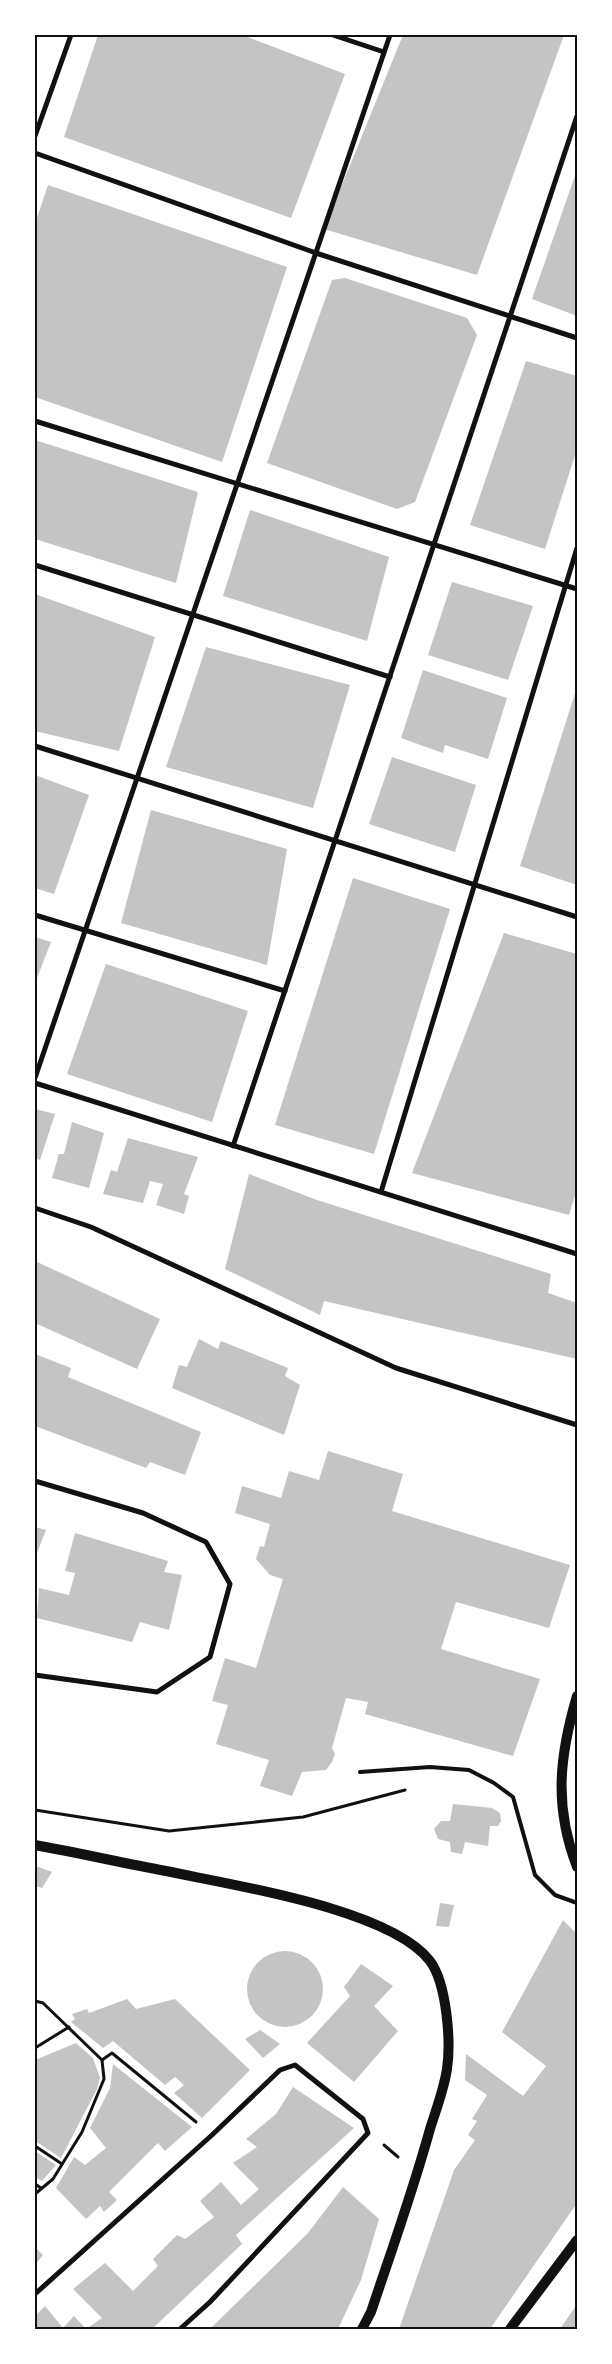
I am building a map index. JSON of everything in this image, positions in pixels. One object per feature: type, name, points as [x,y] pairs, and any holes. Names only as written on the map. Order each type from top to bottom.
[{"type":"main road","points":[[577,1696],[565,1740],[561,1766],[562,1817],[569,1847],[577,1867]]},
{"type":"main road","points":[[35,1846],[266,1891],[364,1920],[394,1932],[414,1945],[431,1962],[439,1980],[445,2003],[448,2069],[418,2173],[371,2312],[362,2329]]},
{"type":"main road","points":[[510,2329],[577,2240]]},
{"type":"street","points":[[35,136],[71,35]]},
{"type":"street","points":[[333,35],[384,52]]},
{"type":"street","points":[[35,1078],[390,35]]},
{"type":"street","points":[[233,1146],[577,116]]},
{"type":"street","points":[[35,153],[316,253],[577,338]]},
{"type":"street","points":[[35,421],[577,589]]},
{"type":"street","points":[[381,1192],[577,548]]},
{"type":"street","points":[[35,565],[390,677]]},
{"type":"street","points":[[35,746],[577,917]]},
{"type":"street","points":[[35,915],[285,991]]},
{"type":"street","points":[[35,1083],[577,1254]]},
{"type":"street","points":[[35,1208],[91,1227],[396,1368],[577,1425]]},
{"type":"street","points":[[35,1481],[144,1513],[206,1542],[230,1584],[210,1657],[157,1692],[35,1675]]},
{"type":"street","points":[[35,2294],[212,2135],[280,2070],[295,2065],[363,2119],[368,2132],[210,2302],[180,2329]]},
{"type":"lane","points":[[360,1772],[430,1767],[469,1770],[494,1783],[513,1797],[534,1875],[555,1894],[577,1903]]},
{"type":"path","points":[[35,1810],[169,1831],[302,1817],[407,1790]]},
{"type":"path","points":[[35,2001],[43,2003],[102,2060],[104,2080],[82,2132],[53,2179],[35,2194]]},
{"type":"path","points":[[35,2048],[69,2027]]},
{"type":"path","points":[[102,2060],[112,2054],[212,2135]]},
{"type":"path","points":[[368,2132],[418,2173]]},
{"type":"path","points":[[35,2146],[62,2164]]},
{"type":"path","points":[[35,2184],[42,2188]]},
{"type":"building","points":[[98,35],[242,35],[345,74],[291,218],[64,137]]},
{"type":"building","points":[[403,35],[564,35],[477,275],[324,229]]},
{"type":"building","points":[[577,170],[577,316],[532,299]]},
{"type":"building","points":[[48,185],[287,267],[222,462],[35,397],[35,224]]},
{"type":"building","points":[[345,278],[467,318],[477,335],[415,502],[397,509],[267,463],[332,280]]},
{"type":"building","points":[[526,361],[577,376],[577,449],[545,549],[470,525]]},
{"type":"building","points":[[35,440],[198,492],[176,583],[35,539]]},
{"type":"building","points":[[250,510],[389,557],[367,641],[223,596]]},
{"type":"building","points":[[452,582],[533,606],[508,680],[428,655]]},
{"type":"building","points":[[35,594],[155,637],[119,751],[35,731]]},
{"type":"building","points":[[206,647],[350,685],[313,808],[166,767]]},
{"type":"building","points":[[423,670],[507,698],[488,759],[445,745],[443,753],[401,738]]},
{"type":"building","points":[[577,687],[577,885],[520,866]]},
{"type":"building","points":[[392,757],[476,785],[455,852],[369,824]]},
{"type":"building","points":[[35,775],[89,795],[54,894],[35,888]]},
{"type":"building","points":[[151,810],[287,849],[267,965],[121,923]]},
{"type":"building","points":[[353,878],[450,909],[374,1154],[275,1125]]},
{"type":"building","points":[[504,933],[577,954],[577,1189],[569,1215],[412,1173]]},
{"type":"building","points":[[35,937],[51,942],[35,983]]},
{"type":"building","points":[[106,964],[248,1011],[212,1122],[67,1074]]},
{"type":"building","points":[[35,1109],[55,1114],[40,1160],[35,1158]]},
{"type":"building","points":[[72,1122],[104,1133],[89,1188],[52,1178],[59,1154],[64,1154]]},
{"type":"building","points":[[128,1138],[198,1157],[184,1194],[189,1196],[184,1214],[156,1205],[163,1184],[150,1181],[143,1203],[103,1194],[111,1170],[117,1172]]},
{"type":"building","points":[[249,1174],[317,1200],[551,1274],[548,1293],[577,1303],[577,1359],[324,1301],[320,1315],[225,1269]]},
{"type":"building","points":[[35,1261],[160,1319],[137,1369],[35,1323]]},
{"type":"building","points":[[199,1339],[218,1349],[221,1341],[288,1368],[285,1376],[300,1385],[284,1435],[172,1388],[179,1365],[187,1367]]},
{"type":"building","points":[[35,1354],[71,1368],[68,1377],[201,1432],[185,1475],[150,1462],[146,1468],[35,1426]]},
{"type":"building","points":[[328,1451],[403,1474],[392,1511],[570,1565],[549,1628],[456,1602],[441,1649],[540,1679],[513,1756],[365,1714],[368,1702],[346,1698],[332,1748],[335,1754],[332,1762],[326,1770],[302,1772],[292,1796],[260,1786],[269,1760],[216,1744],[228,1705],[212,1701],[225,1658],[256,1668],[283,1579],[270,1575],[256,1559],[260,1546],[264,1547],[270,1524],[235,1513],[242,1486],[281,1498],[289,1471],[319,1480]]},
{"type":"building","points":[[35,1527],[46,1530],[35,1558]]},
{"type":"building","points":[[75,1533],[168,1561],[164,1572],[182,1575],[169,1630],[140,1622],[132,1642],[37,1618],[39,1588],[69,1595],[75,1573],[65,1571]]},
{"type":"building","points":[[453,1804],[492,1808],[500,1813],[501,1821],[498,1826],[490,1826],[488,1846],[465,1842],[462,1854],[451,1852],[450,1842],[438,1839],[434,1829],[441,1821],[450,1821]]},
{"type":"building","points":[[36,1866],[52,1872],[42,1888],[35,1886]]},
{"type":"building","points":[[440,1903],[454,1905],[449,1927],[436,1926]]},
{"type":"building","points":[[563,1920],[577,1934],[577,2203],[490,2329],[399,2329],[454,2170],[475,2140],[468,2135],[477,2121],[472,2119],[487,2095],[465,2080],[466,2054],[523,2096],[546,2066],[502,2032]]},
{"type":"building","points":[[285,1951],[299,1954],[312,1962],[320,1975],[323,1989],[320,2003],[312,2016],[299,2024],[285,2027],[271,2024],[258,2016],[250,2003],[247,1989],[250,1975],[258,1962],[271,1954]]},
{"type":"building","points":[[361,1964],[393,1986],[374,2006],[398,2031],[354,2082],[307,2043],[350,1996],[344,1987]]},
{"type":"building","points":[[127,1999],[136,2009],[175,1999],[250,2070],[202,2118],[174,2093],[184,2085],[175,2077],[165,2085],[113,2041],[103,2048],[71,2022],[75,2019],[72,2014],[87,2009],[89,2013]]},
{"type":"building","points":[[260,2030],[280,2044],[263,2058],[245,2039]]},
{"type":"building","points":[[76,2043],[93,2058],[100,2078],[97,2089],[61,2158],[35,2141],[35,2060]]},
{"type":"building","points":[[113,2064],[192,2127],[165,2151],[158,2143],[109,2192],[117,2200],[104,2212],[100,2206],[86,2219],[56,2188],[74,2157],[85,2165],[106,2148],[90,2128],[110,2088]]},
{"type":"building","points":[[293,2087],[354,2128],[236,2235],[242,2244],[152,2329],[86,2329],[102,2318],[73,2289],[105,2263],[133,2291],[158,2266],[153,2259],[177,2235],[185,2239],[214,2217],[200,2201],[221,2182],[241,2205],[259,2189],[233,2163],[257,2147],[246,2139],[276,2114]]},
{"type":"building","points":[[35,2151],[56,2165],[42,2181],[35,2177]]},
{"type":"building","points":[[343,2187],[379,2219],[361,2280],[338,2329],[210,2329],[308,2233]]},
{"type":"building","points":[[35,2247],[43,2255],[35,2265]]},
{"type":"building","points":[[577,2304],[577,2329],[560,2329]]},
{"type":"building","points":[[45,2306],[63,2328],[74,2316],[86,2329],[35,2329],[35,2316]]}]
